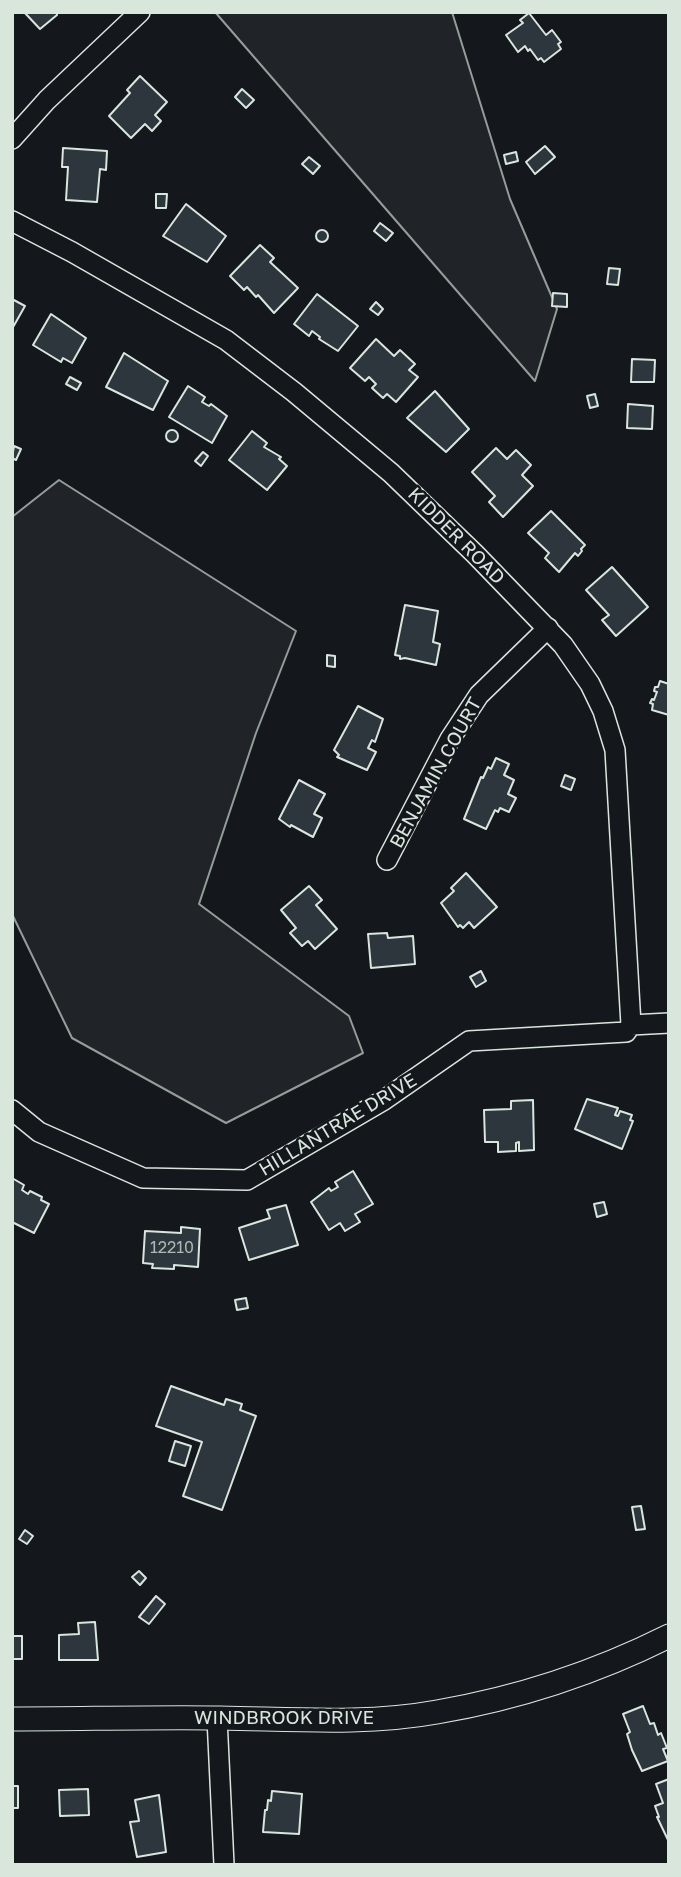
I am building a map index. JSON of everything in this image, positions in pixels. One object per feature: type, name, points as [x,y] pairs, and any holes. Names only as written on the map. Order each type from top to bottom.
[{"type":"street","points":[[12,139],[47,100],[140,12]]},
{"type":"street","name":"KIDDER ROAD","points":[[12,221],[208,330],[259,364],[340,429],[400,482],[563,645],[590,684],[607,720],[615,750],[631,1026]]},
{"type":"street","name":"BENJAMIN COURT","points":[[387,860],[450,739],[479,695],[548,628]]},
{"type":"street","name":"HILLANTRAE DRIVE","points":[[12,1110],[38,1132],[143,1178],[247,1180],[384,1100],[469,1041],[626,1032],[631,1026],[669,1023]]},
{"type":"street","name":"WINDBROOK DRIVE","points":[[12,1719],[351,1720],[436,1713],[539,1689],[610,1664],[668,1637]]},
{"type":"street","points":[[217,1718],[225,1865]]},
{"type":"shaded area","points":[[215,12],[452,12],[510,199],[557,309],[535,381]]},
{"type":"shaded area","points":[[59,480],[296,631],[256,733],[199,904],[349,1016],[363,1053],[226,1123],[72,1038],[12,914],[12,517]]},
{"type":"building","points":[[24,12],[57,12],[57,15],[40,29]]},
{"type":"building","points":[[529,13],[546,35],[552,30],[561,42],[558,44],[561,49],[544,62],[541,58],[538,60],[525,46],[518,52],[506,35],[523,23],[520,20]]},
{"type":"building","points":[[140,76],[167,102],[155,115],[161,121],[152,131],[145,124],[131,138],[109,116],[130,93],[127,90]]},
{"type":"building","points":[[242,89],[254,100],[246,108],[235,97]]},
{"type":"building","points":[[545,146],[555,157],[535,174],[526,162]]},
{"type":"building","points":[[63,148],[107,151],[106,170],[100,169],[97,202],[66,200],[68,167],[62,167]]},
{"type":"building","points":[[516,152],[518,161],[506,164],[504,155]]},
{"type":"building","points":[[309,157],[320,166],[313,174],[302,164]]},
{"type":"building","points":[[156,194],[167,194],[166,208],[156,208]]},
{"type":"building","points":[[186,204],[226,236],[207,262],[163,236]]},
{"type":"building","points":[[380,223],[393,233],[386,241],[374,231]]},
{"type":"building","points":[[322,230],[328,236],[322,242],[316,236]]},
{"type":"building","points":[[260,245],[274,258],[270,262],[298,288],[274,313],[258,295],[256,297],[247,287],[244,290],[230,276]]},
{"type":"building","points":[[609,268],[620,269],[618,285],[607,284]]},
{"type":"building","points":[[553,293],[567,294],[567,307],[552,306]]},
{"type":"building","points":[[317,294],[358,326],[338,351],[312,331],[309,336],[294,324]]},
{"type":"building","points":[[12,299],[25,306],[12,329]]},
{"type":"building","points":[[376,302],[383,309],[378,315],[370,309]]},
{"type":"building","points":[[51,314],[86,338],[72,363],[63,358],[61,362],[33,345]]},
{"type":"building","points":[[376,339],[394,356],[400,350],[415,364],[409,370],[418,377],[396,402],[387,394],[383,398],[372,388],[376,384],[369,377],[365,381],[350,368]]},
{"type":"building","points":[[124,353],[168,381],[153,410],[106,387]]},
{"type":"building","points":[[632,359],[655,360],[654,382],[631,382]]},
{"type":"building","points":[[70,377],[81,383],[77,390],[66,384]]},
{"type":"building","points":[[188,386],[205,397],[202,402],[209,406],[211,404],[227,416],[212,443],[169,417]]},
{"type":"building","points":[[435,391],[469,429],[446,452],[407,418]]},
{"type":"building","points":[[595,394],[598,406],[590,408],[587,396]]},
{"type":"building","points":[[628,404],[653,406],[652,429],[627,428]]},
{"type":"building","points":[[172,430],[178,436],[172,442],[166,436]]},
{"type":"building","points":[[252,431],[267,443],[264,447],[281,457],[279,459],[287,466],[267,490],[229,460]]},
{"type":"building","points":[[14,446],[21,449],[16,460],[12,458]]},
{"type":"building","points":[[496,448],[507,459],[516,450],[531,465],[522,475],[533,486],[503,517],[489,502],[495,496],[472,472]]},
{"type":"building","points":[[203,452],[208,456],[201,466],[195,461]]},
{"type":"building","points":[[551,511],[585,545],[578,556],[575,553],[559,572],[545,558],[549,553],[528,533]]},
{"type":"building","points":[[612,567],[648,607],[616,636],[602,620],[609,615],[586,590]]},
{"type":"building","points":[[405,605],[438,611],[433,642],[440,644],[436,665],[400,659],[400,656],[395,655]]},
{"type":"building","points":[[327,655],[335,656],[335,667],[327,666]]},
{"type":"building","points":[[660,681],[669,684],[669,715],[652,710],[653,704],[650,703],[654,700],[657,692],[654,691],[655,687],[658,687]]},
{"type":"building","points":[[358,706],[383,719],[375,742],[372,740],[368,748],[376,752],[367,770],[337,757],[339,755],[334,750]]},
{"type":"building","points":[[496,758],[509,764],[504,775],[514,780],[508,794],[516,798],[509,812],[500,808],[498,812],[495,810],[486,829],[464,819],[481,777],[483,778],[488,767],[491,769]]},
{"type":"building","points":[[565,775],[575,779],[571,790],[561,786]]},
{"type":"building","points":[[299,780],[325,794],[314,814],[322,818],[313,837],[279,819]]},
{"type":"building","points":[[466,873],[497,907],[474,928],[469,922],[463,928],[460,925],[458,927],[441,903],[454,891],[451,888]]},
{"type":"building","points":[[309,886],[322,900],[316,905],[337,929],[315,949],[308,941],[302,946],[290,933],[296,928],[281,910]]},
{"type":"building","points":[[387,933],[388,938],[413,936],[415,964],[371,968],[368,934]]},
{"type":"building","points":[[481,971],[486,981],[476,987],[470,977]]},
{"type":"building","points":[[587,1099],[618,1108],[615,1115],[618,1116],[620,1111],[632,1115],[630,1120],[633,1121],[622,1149],[575,1129]]},
{"type":"building","points":[[533,1100],[534,1150],[519,1151],[519,1142],[516,1143],[516,1151],[498,1152],[498,1142],[485,1142],[484,1110],[511,1109],[511,1101]]},
{"type":"building","points":[[353,1171],[373,1204],[355,1214],[360,1222],[345,1231],[340,1223],[329,1230],[311,1202],[329,1188],[331,1191],[338,1187],[335,1182]]},
{"type":"building","points":[[12,1178],[24,1185],[22,1190],[42,1197],[41,1200],[49,1204],[34,1233],[12,1222]]},
{"type":"building","points":[[604,1202],[607,1214],[597,1217],[594,1204]]},
{"type":"building","points":[[286,1205],[298,1245],[249,1260],[239,1228],[270,1218],[267,1210]]},
{"type":"building","points":[[181,1227],[200,1229],[198,1267],[174,1265],[174,1269],[152,1268],[153,1264],[143,1263],[145,1231],[181,1233]]},
{"type":"building","points":[[246,1298],[248,1308],[237,1310],[235,1300]]},
{"type":"building","points":[[171,1386],[224,1405],[226,1399],[242,1404],[240,1410],[256,1416],[222,1510],[183,1496],[202,1442],[156,1426]]},
{"type":"building","points":[[175,1441],[191,1446],[185,1466],[169,1461]]},
{"type":"building","points":[[641,1506],[645,1529],[636,1530],[632,1507]]},
{"type":"building","points":[[25,1530],[33,1536],[27,1544],[19,1539]]},
{"type":"building","points":[[139,1571],[146,1578],[140,1585],[132,1577]]},
{"type":"building","points":[[156,1596],[165,1604],[149,1624],[139,1617]]},
{"type":"building","points":[[95,1622],[98,1660],[59,1660],[59,1635],[79,1634],[78,1623]]},
{"type":"building","points":[[12,1636],[22,1636],[22,1659],[12,1659]]},
{"type":"building","points":[[643,1706],[650,1724],[654,1723],[658,1735],[661,1733],[667,1748],[663,1749],[668,1761],[642,1771],[632,1750],[627,1734],[630,1732],[623,1714]]},
{"type":"building","points":[[669,1779],[668,1840],[655,1806],[663,1803],[656,1784]]},
{"type":"building","points":[[12,1786],[18,1786],[18,1808],[12,1808]]},
{"type":"building","points":[[88,1789],[89,1815],[60,1816],[59,1790]]},
{"type":"building","points":[[272,1791],[302,1794],[299,1834],[263,1832],[265,1810],[268,1800],[271,1801]]},
{"type":"building","points":[[159,1795],[166,1852],[137,1857],[130,1822],[139,1821],[135,1800]]}]
